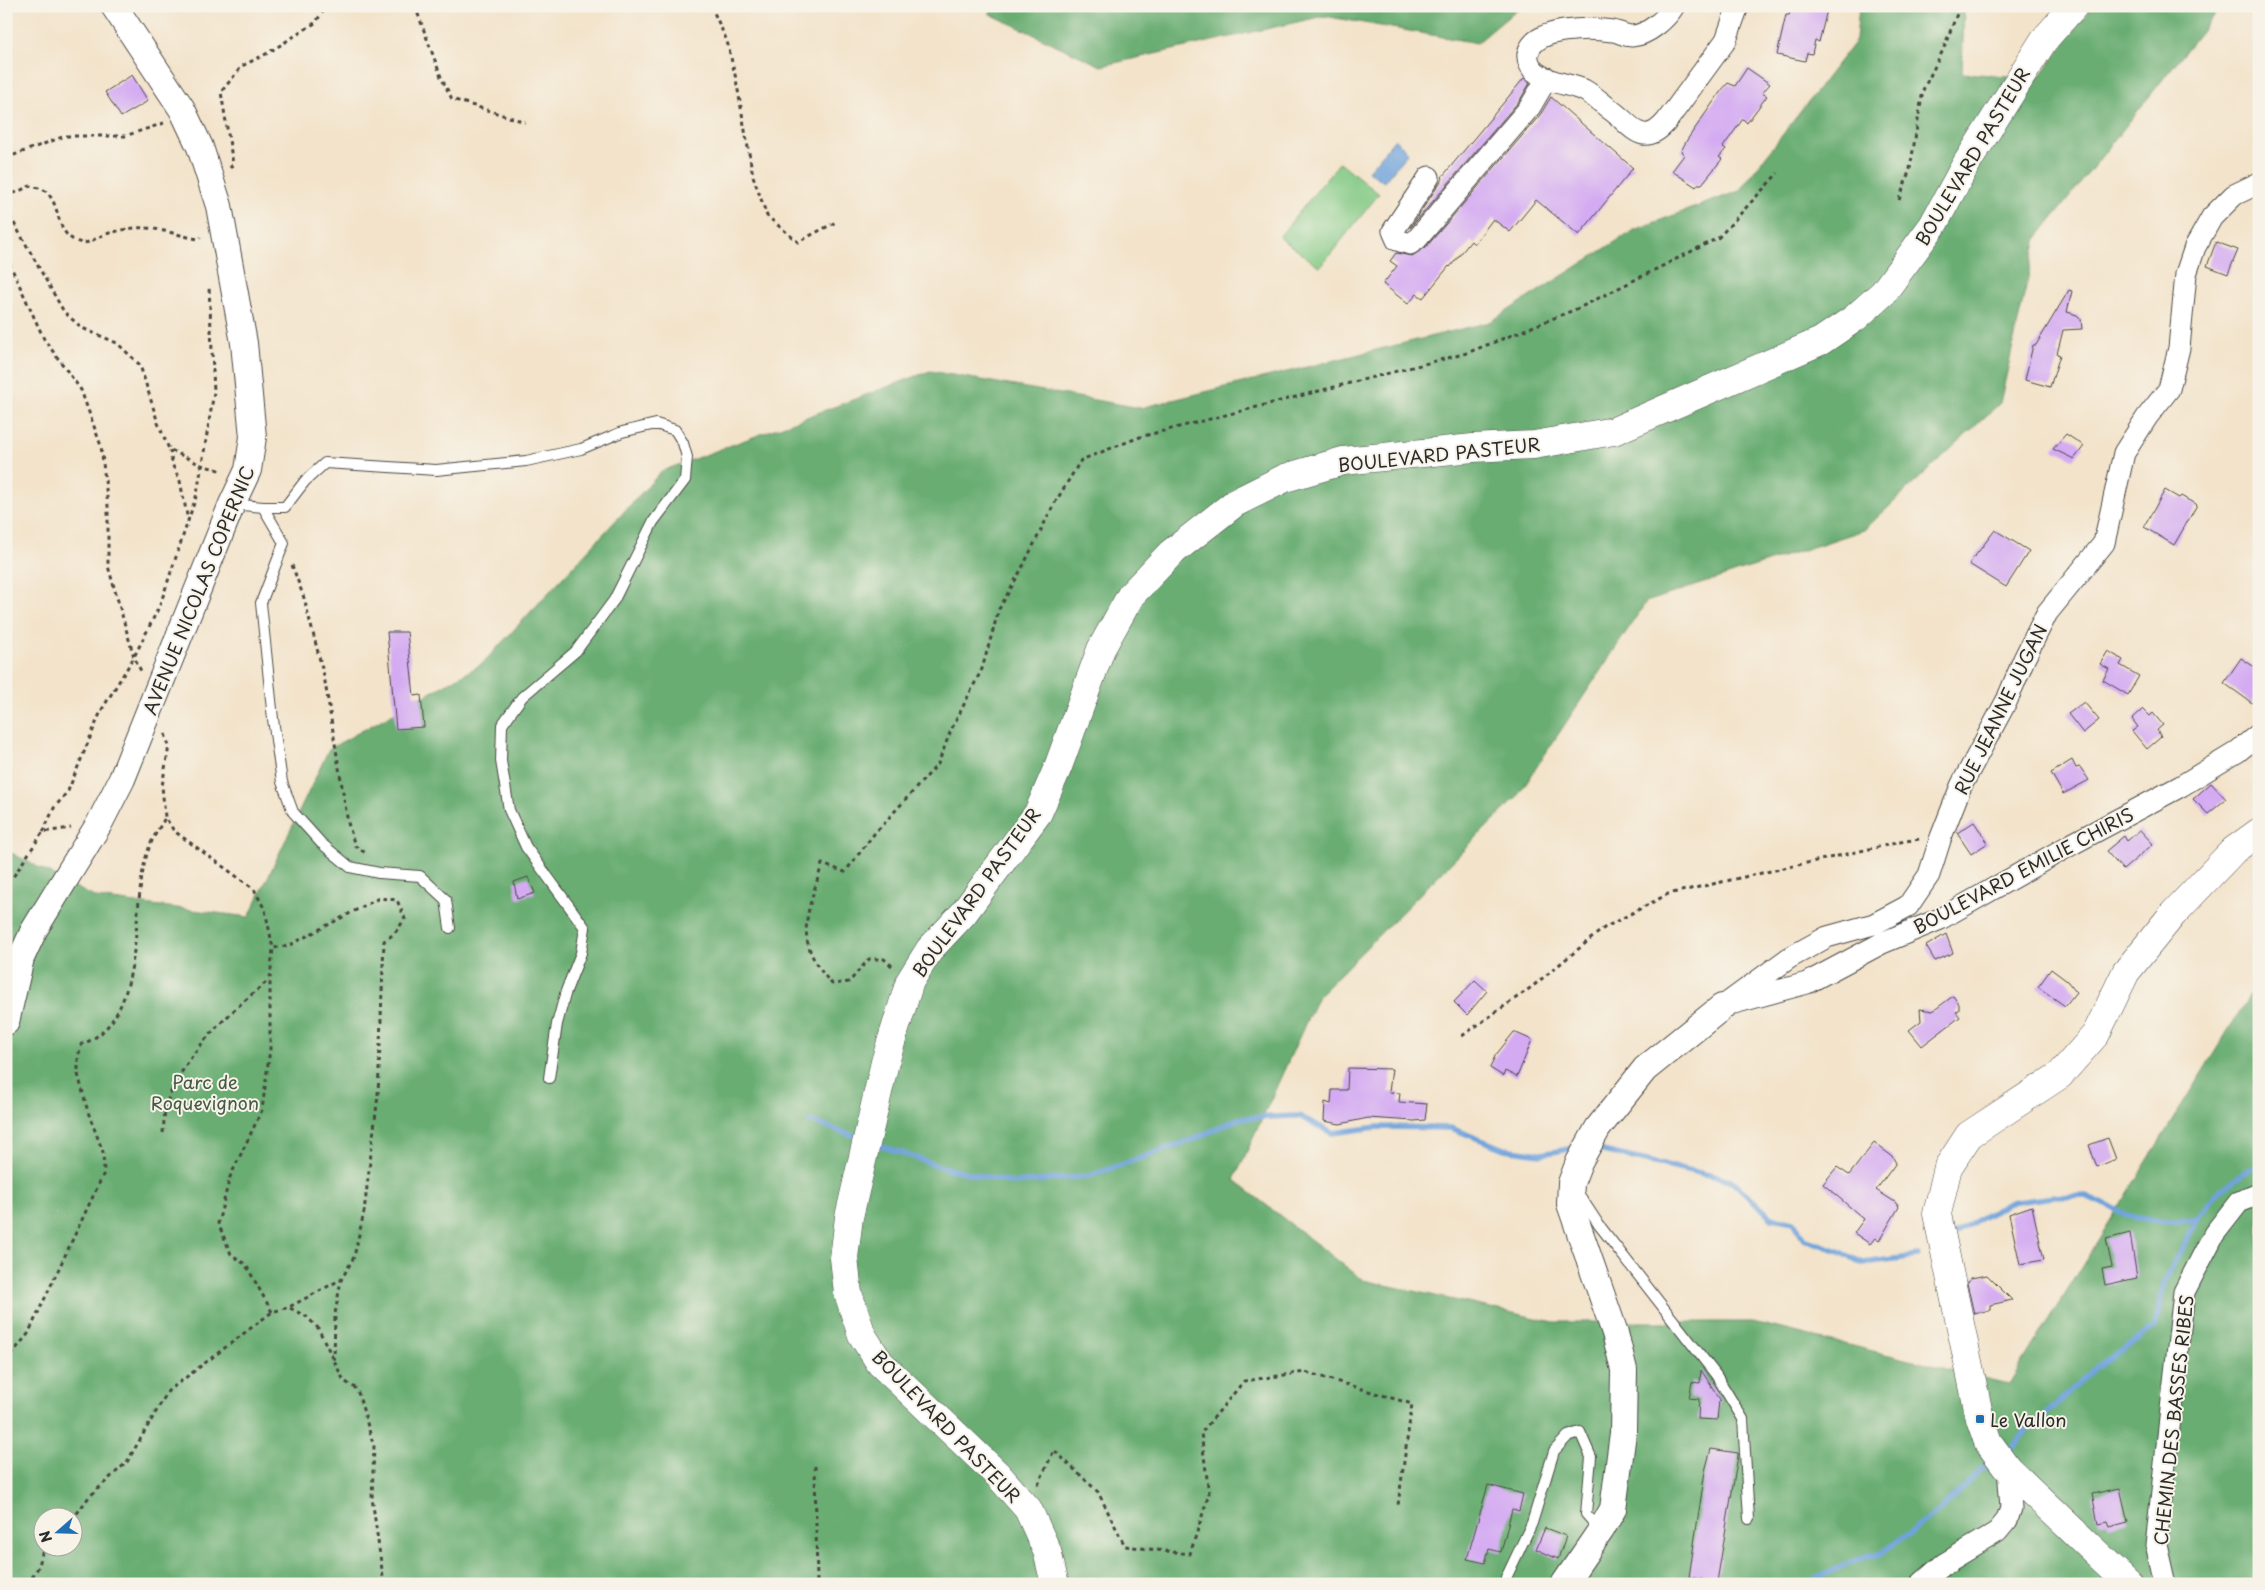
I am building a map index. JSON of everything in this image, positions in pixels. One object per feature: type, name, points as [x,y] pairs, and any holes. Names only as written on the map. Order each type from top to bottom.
[{"type":"main road","name":"BOULEVARD PASTEUR","points":[[1055,1584],[1047,1551],[1028,1509],[998,1475],[880,1363],[862,1335],[848,1293],[844,1258],[849,1217],[885,1062],[910,981],[930,949],[963,914],[1038,813],[1058,767],[1101,649],[1131,595],[1172,553],[1235,503],[1285,478],[1343,461],[1473,448],[1534,445],[1614,431],[1821,341],[1855,318],[1883,293],[1934,225],[1965,166],[2044,40],[2074,6]]},
{"type":"main road","points":[[2130,1584],[2008,1469],[1988,1442],[1980,1420],[1937,1214],[1948,1167],[1969,1135],[2060,1075],[2096,1034],[2126,972],[2173,914],[2234,850],[2259,832]]},
{"type":"street","name":"AVENUE NICOLAS COPERNIC","points":[[6,1022],[21,958],[34,930],[99,824],[122,779],[232,504],[245,478],[253,437],[244,343],[216,193],[200,147],[182,108],[114,6]]},
{"type":"street","points":[[1674,6],[1652,29],[1632,36],[1612,31],[1575,31],[1543,35],[1532,43],[1528,55],[1530,66],[1538,74],[1585,91],[1624,119],[1635,132],[1647,135],[1658,131],[1666,122],[1726,40],[1738,6]]},
{"type":"street","points":[[1429,177],[1393,231],[1397,240],[1410,244],[1417,239],[1530,107],[1547,78]]},
{"type":"street","name":"RUE JEANNE JUGAN","points":[[1575,1172],[1598,1128],[1645,1069],[1722,1007],[1789,958],[1827,937],[1874,924],[1908,906],[1929,875],[1941,837],[1961,786],[2007,700],[2024,659],[2047,613],[2104,543],[2124,453],[2169,389],[2179,348],[2186,274],[2195,247],[2212,217],[2234,195],[2259,183]]},
{"type":"street","name":"BOULEVARD EMILIE CHIRIS","points":[[1722,1007],[1807,983],[1882,943],[1940,918],[2181,786],[2237,752],[2259,734]]},
{"type":"street","points":[[1564,1584],[1601,1530],[1613,1508],[1623,1433],[1624,1370],[1615,1333],[1570,1204],[1575,1172]]},
{"type":"street","name":"CHEMIN DES BASSES RIBES","points":[[2166,1584],[2156,1545],[2184,1292],[2214,1234],[2239,1202],[2259,1194]]},
{"type":"street","points":[[1921,1584],[1944,1564],[1997,1532],[2007,1520],[2011,1508],[2008,1469]]},
{"type":"lane","points":[[232,504],[285,507],[305,480],[325,463],[436,470],[526,461],[581,449],[622,432],[656,424],[675,430],[683,443],[687,457],[685,480],[653,522],[614,600],[576,651],[522,697],[502,725],[501,761],[509,810],[526,847],[585,928],[580,953],[566,991],[557,1024],[549,1078]]},
{"type":"lane","points":[[263,507],[284,543],[261,603],[273,719],[282,782],[293,812],[321,843],[350,867],[379,873],[420,876],[446,900],[450,928]]},
{"type":"lane","points":[[1575,1172],[1599,1225],[1716,1375],[1743,1419],[1749,1519]]},
{"type":"lane","points":[[1506,1578],[1532,1523],[1554,1451],[1568,1436],[1580,1432],[1591,1457],[1586,1514],[1601,1530]]},
{"type":"path","points":[[216,193],[233,164],[221,92],[242,66],[268,53],[315,23],[327,6]]},
{"type":"path","points":[[416,6],[441,77],[452,100],[526,122]]},
{"type":"path","points":[[710,6],[727,41],[736,79],[753,176],[767,216],[798,242],[836,222]]},
{"type":"path","points":[[1899,200],[1910,169],[1923,90],[1943,50],[1960,6]]},
{"type":"path","points":[[6,158],[65,136],[125,136],[162,125],[182,108]]},
{"type":"path","points":[[6,197],[30,186],[44,190],[54,202],[59,221],[69,237],[78,242],[91,242],[100,236],[128,229],[152,227],[198,239],[204,235]]},
{"type":"path","points":[[6,209],[64,312],[82,328],[117,343],[140,366],[158,423],[170,449],[172,464],[180,481],[188,522]]},
{"type":"path","points":[[6,256],[44,339],[81,390],[101,446],[108,506],[108,566],[134,657],[143,675],[158,691]]},
{"type":"path","points":[[6,878],[13,877],[43,832],[54,808],[68,791],[101,711],[134,657],[160,605],[197,494],[214,392],[209,284]]},
{"type":"path","points":[[170,449],[201,465],[245,478]]},
{"type":"path","points":[[284,543],[304,598],[324,676],[348,823],[354,846],[364,854],[372,855]]},
{"type":"path","points":[[147,718],[161,726],[169,746],[162,786],[165,817],[174,831],[254,890],[265,910],[273,948],[270,979],[270,1050],[262,1110],[230,1177],[218,1223],[231,1254],[246,1264],[272,1312]]},
{"type":"path","points":[[6,1361],[28,1334],[104,1173],[103,1152],[83,1096],[78,1074],[78,1056],[82,1044],[95,1039],[110,1021],[126,992],[131,976],[135,925],[149,848],[165,817]]},
{"type":"path","points":[[43,832],[99,824]]},
{"type":"path","points":[[1462,1036],[1533,986],[1604,928],[1668,894],[1905,841],[1941,837]]},
{"type":"path","points":[[273,948],[288,946],[379,898],[397,900],[405,919],[394,934],[384,941],[378,1094],[364,1212],[354,1257],[341,1280],[335,1314],[334,1360]]},
{"type":"path","points":[[163,1132],[166,1103],[186,1064],[228,1014],[270,979]]},
{"type":"path","points":[[81,1508],[89,1497],[127,1462],[168,1391],[272,1312],[289,1307],[341,1280]]},
{"type":"path","points":[[289,1307],[307,1318],[318,1328],[344,1381],[357,1389],[374,1447],[372,1498],[384,1584]]},
{"type":"path","points":[[1028,1509],[1054,1450],[1098,1492],[1125,1546],[1190,1554],[1208,1494],[1201,1433],[1244,1382],[1305,1372],[1412,1404],[1398,1504]]},
{"type":"path","points":[[815,1466],[816,1584]]},
{"type":"path","points":[[28,1584],[39,1566],[41,1558]]},
{"type":"path","points":[[1535,1584],[1537,1576]]},
{"type":"green space","points":[[991,6],[1521,6],[1477,43],[1324,16],[1101,66],[990,14]]},
{"type":"green space","name":"Parc de Roquevignon","points":[[1859,6],[1964,6],[1962,73],[2039,78],[2092,6],[2221,6],[2037,238],[2000,403],[1864,530],[1646,602],[1516,798],[1318,996],[1234,1180],[1363,1280],[1554,1322],[1753,1322],[2009,1384],[2250,995],[2259,994],[2259,1584],[6,1584],[6,850],[96,898],[249,917],[329,749],[482,664],[662,471],[930,371],[1140,408],[1490,322],[1634,230],[1739,191],[1856,40]]},
{"type":"green space","points":[[1340,162],[1379,194],[1320,267],[1279,237]]},
{"type":"water","points":[[1395,139],[1408,152],[1384,182],[1368,171]]},
{"type":"building","points":[[1792,6],[1824,6],[1823,9],[1827,10],[1819,42],[1815,40],[1812,54],[1807,53],[1805,61],[1777,55],[1786,15],[1789,15]]},
{"type":"building","points":[[1747,68],[1770,84],[1762,93],[1767,96],[1747,123],[1743,119],[1723,147],[1726,149],[1719,157],[1722,159],[1702,184],[1698,184],[1696,187],[1672,171],[1684,155],[1681,151],[1687,140],[1721,91],[1728,83],[1735,86]]},
{"type":"building","points":[[132,75],[148,101],[121,117],[105,92]]},
{"type":"building","points":[[1524,78],[1530,83],[1520,100],[1410,228],[1442,177]]},
{"type":"building","points":[[1551,97],[1633,168],[1579,235],[1536,200],[1510,232],[1493,219],[1474,244],[1471,241],[1423,298],[1417,294],[1408,304],[1383,284],[1397,266],[1390,261],[1396,253],[1412,256],[1426,247],[1540,115]]},
{"type":"building","points":[[2216,242],[2238,250],[2228,274],[2207,266]]},
{"type":"building","points":[[2069,290],[2072,291],[2067,312],[2077,315],[2081,319],[2082,329],[2063,330],[2057,354],[2060,355],[2050,387],[2025,380],[2033,345],[2036,345]]},
{"type":"building","points":[[2066,434],[2084,446],[2074,459],[2053,449]]},
{"type":"building","points":[[2165,490],[2197,505],[2174,545],[2144,527]]},
{"type":"building","points":[[1995,530],[2029,551],[2006,587],[1969,564]]},
{"type":"building","points":[[387,632],[407,632],[414,696],[421,695],[424,727],[396,729]]},
{"type":"building","points":[[2108,651],[2123,660],[2120,665],[2139,676],[2128,695],[2103,680],[2109,669],[2100,664]]},
{"type":"building","points":[[2241,658],[2259,670],[2259,692],[2252,703],[2224,683]]},
{"type":"building","points":[[2084,702],[2099,720],[2083,733],[2068,714]]},
{"type":"building","points":[[2143,709],[2150,716],[2153,713],[2163,725],[2157,730],[2161,737],[2147,749],[2132,731],[2138,727],[2132,719]]},
{"type":"building","points":[[2072,760],[2076,768],[2080,767],[2089,780],[2063,794],[2051,773]]},
{"type":"building","points":[[2211,783],[2226,799],[2208,814],[2193,799]]},
{"type":"building","points":[[1974,822],[1988,843],[1971,854],[1957,833]]},
{"type":"building","points":[[2140,830],[2153,844],[2123,870],[2106,851],[2124,836],[2127,841]]},
{"type":"building","points":[[528,877],[535,893],[517,899],[514,882]]},
{"type":"building","points":[[1946,934],[1953,953],[1935,961],[1926,946]]},
{"type":"building","points":[[2051,969],[2067,981],[2076,992],[2065,1006],[2038,987]]},
{"type":"building","points":[[1475,980],[1487,991],[1467,1015],[1454,1002]]},
{"type":"building","points":[[1953,996],[1959,1004],[1959,1010],[1956,1012],[1960,1017],[1922,1046],[1909,1030],[1921,1021],[1920,1009],[1933,1011]]},
{"type":"building","points":[[1514,1032],[1532,1040],[1517,1077],[1505,1071],[1503,1076],[1490,1068],[1495,1056]]},
{"type":"building","points":[[1348,1068],[1392,1069],[1389,1092],[1400,1093],[1399,1102],[1427,1104],[1425,1120],[1368,1118],[1340,1124],[1324,1121],[1325,1102],[1331,1104],[1332,1090],[1347,1090]]},
{"type":"building","points":[[2108,1138],[2116,1159],[2097,1167],[2089,1145]]},
{"type":"building","points":[[1874,1143],[1892,1156],[1896,1163],[1876,1190],[1895,1202],[1899,1207],[1879,1241],[1875,1238],[1870,1244],[1854,1233],[1864,1219],[1823,1184],[1837,1167],[1849,1175]]},
{"type":"building","points":[[2032,1206],[2044,1260],[2020,1264],[2009,1214]]},
{"type":"building","points":[[2130,1233],[2137,1278],[2105,1285],[2102,1269],[2112,1267],[2106,1239]]},
{"type":"building","points":[[1987,1275],[2012,1300],[1990,1305],[1990,1310],[1974,1314],[1967,1283],[1971,1278]]},
{"type":"building","points":[[1701,1370],[1721,1401],[1719,1401],[1717,1420],[1698,1419],[1699,1399],[1689,1398],[1692,1382],[1700,1383]]},
{"type":"building","points":[[1711,1449],[1738,1453],[1717,1582],[1689,1577],[1705,1471]]},
{"type":"building","points":[[1488,1485],[1523,1494],[1519,1511],[1512,1509],[1501,1552],[1489,1549],[1485,1563],[1467,1559]]},
{"type":"building","points":[[2120,1488],[2128,1522],[2109,1527],[2107,1522],[2098,1524],[2092,1494]]},
{"type":"building","points":[[1545,1528],[1566,1536],[1558,1559],[1536,1549]]},
{"type":"waterway","points":[[873,1143],[945,1168],[1014,1183],[1089,1176],[1194,1139],[1240,1118],[1299,1116],[1332,1133],[1377,1127],[1451,1128],[1504,1149],[1541,1154],[1580,1147]]},
{"type":"waterway","points":[[810,1121],[860,1138]]},
{"type":"waterway","points":[[1594,1149],[1731,1180],[1772,1218],[1794,1222],[1804,1239],[1839,1251],[1862,1263],[1918,1256]]},
{"type":"waterway","points":[[2011,1447],[2095,1368],[2155,1327],[2165,1281],[2198,1218],[2214,1196],[2246,1171],[2259,1167]]},
{"type":"waterway","points":[[1955,1232],[2009,1203],[2053,1197],[2086,1196],[2132,1217],[2172,1223],[2198,1218]]},
{"type":"waterway","points":[[1804,1584],[1851,1562],[1882,1553],[1938,1512],[1988,1463]]},
{"type":"place","name":"Le Vallon","points":[[1980,1419]]}]
